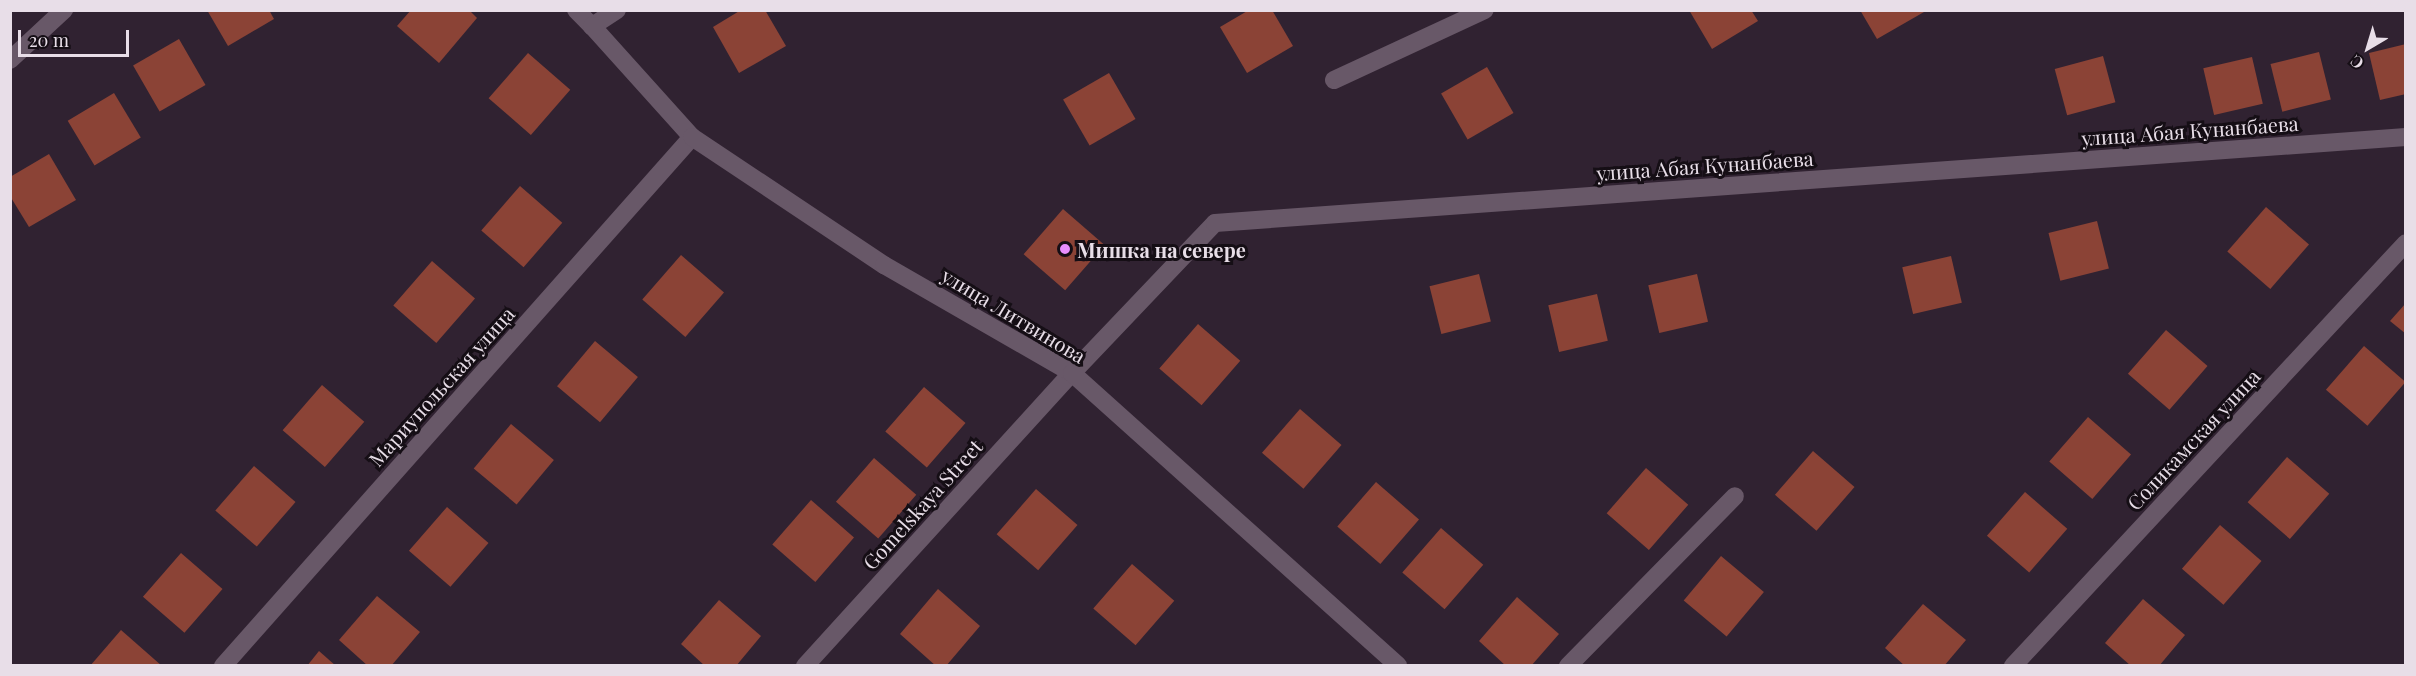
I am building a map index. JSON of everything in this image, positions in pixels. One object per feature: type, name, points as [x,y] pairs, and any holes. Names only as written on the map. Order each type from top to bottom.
[{"type":"street","points":[[10,60],[64,10]]},
{"type":"street","name":"улица Литвинова","points":[[576,10],[692,137],[884,265],[1072,372],[1390,663]]},
{"type":"street","points":[[592,26],[617,10]]},
{"type":"street","points":[[1334,80],[1485,10]]},
{"type":"street","name":"Мариупольская улица","points":[[223,666],[692,137]]},
{"type":"street","name":"улица Абая Кунанбаева","points":[[1072,372],[1215,223],[2406,137]]},
{"type":"street","name":"Соликамская улица","points":[[2013,666],[2406,243]]},
{"type":"street","name":"Gomelskaya Street","points":[[805,666],[1072,372]]},
{"type":"street","points":[[1568,666],[1735,496]]},
{"type":"building","points":[[207,10],[269,10],[274,19],[228,46]]},
{"type":"building","points":[[411,10],[469,10],[477,18],[439,63],[397,26]]},
{"type":"building","points":[[741,10],[765,10],[786,46],[739,73],[713,27]]},
{"type":"building","points":[[1249,10],[1272,10],[1293,46],[1247,73],[1220,27]]},
{"type":"building","points":[[1689,10],[1751,10],[1758,21],[1712,49]]},
{"type":"building","points":[[1860,10],[1923,10],[1924,12],[1877,39]]},
{"type":"building","points":[[179,39],[206,85],[160,111],[133,66]]},
{"type":"building","points":[[2406,44],[2406,94],[2380,100],[2369,53]]},
{"type":"building","points":[[2319,52],[2331,100],[2282,112],[2270,64]]},
{"type":"building","points":[[528,53],[570,90],[531,135],[489,98]]},
{"type":"building","points":[[2103,56],[2115,102],[2067,115],[2055,69]]},
{"type":"building","points":[[2252,57],[2263,104],[2214,115],[2203,68]]},
{"type":"building","points":[[1487,67],[1514,113],[1468,139],[1441,94]]},
{"type":"building","points":[[1109,73],[1136,119],[1090,145],[1063,100]]},
{"type":"building","points":[[114,93],[141,138],[94,165],[68,121]]},
{"type":"building","points":[[49,154],[76,200],[29,227],[10,196],[10,177]]},
{"type":"building","points":[[520,186],[562,223],[524,267],[481,231]]},
{"type":"building","points":[[2266,207],[2309,244],[2270,289],[2227,252]]},
{"type":"building","name":"Мишка на севере","points":[[1063,209],[1105,245],[1065,290],[1024,254]]},
{"type":"building","points":[[2097,221],[2109,269],[2060,281],[2048,233]]},
{"type":"building","points":[[681,255],[724,292],[685,337],[642,300]]},
{"type":"building","points":[[1951,256],[1962,303],[1913,314],[1902,267]]},
{"type":"building","points":[[432,261],[475,298],[436,343],[393,306]]},
{"type":"building","points":[[1479,274],[1491,322],[1441,334],[1430,286]]},
{"type":"building","points":[[1697,274],[1708,322],[1659,333],[1648,285]]},
{"type":"building","points":[[1597,294],[1608,341],[1559,352],[1548,305]]},
{"type":"building","points":[[2406,303],[2406,334],[2390,321]]},
{"type":"building","points":[[1198,324],[1240,361],[1202,405],[1159,369]]},
{"type":"building","points":[[2166,330],[2208,366],[2169,410],[2128,374]]},
{"type":"building","points":[[595,341],[638,377],[600,422],[557,386]]},
{"type":"building","points":[[2364,346],[2406,382],[2367,426],[2326,390]]},
{"type":"building","points":[[322,385],[364,422],[325,467],[283,430]]},
{"type":"building","points":[[924,387],[966,423],[927,468],[885,432]]},
{"type":"building","points":[[1300,409],[1342,445],[1303,489],[1262,453]]},
{"type":"building","points":[[2088,417],[2131,454],[2092,499],[2049,462]]},
{"type":"building","points":[[511,424],[554,460],[517,504],[474,468]]},
{"type":"building","points":[[1813,451],[1855,487],[1816,531],[1775,495]]},
{"type":"building","points":[[2287,457],[2329,494],[2290,539],[2248,502]]},
{"type":"building","points":[[874,458],[916,495],[878,539],[836,502]]},
{"type":"building","points":[[254,466],[296,502],[257,547],[215,511]]},
{"type":"building","points":[[1646,468],[1688,505],[1649,550],[1607,513]]},
{"type":"building","points":[[1376,482],[1419,519],[1380,564],[1337,527]]},
{"type":"building","points":[[1036,489],[1078,525],[1038,570],[997,534]]},
{"type":"building","points":[[2025,492],[2067,529],[2029,573],[1987,536]]},
{"type":"building","points":[[811,500],[854,537],[815,582],[772,545]]},
{"type":"building","points":[[447,507],[489,543],[450,587],[409,551]]},
{"type":"building","points":[[2220,525],[2262,561],[2223,605],[2182,569]]},
{"type":"building","points":[[1441,528],[1483,565],[1445,609],[1402,573]]},
{"type":"building","points":[[181,553],[223,589],[184,633],[143,597]]},
{"type":"building","points":[[1721,556],[1764,592],[1727,636],[1684,600]]},
{"type":"building","points":[[1132,564],[1174,601],[1136,645],[1093,609]]},
{"type":"building","points":[[938,589],[980,626],[946,666],[936,666],[900,634]]},
{"type":"building","points":[[377,596],[420,632],[391,666],[368,666],[339,640]]},
{"type":"building","points":[[1517,597],[1559,634],[1531,666],[1506,666],[1479,641]]},
{"type":"building","points":[[2143,599],[2185,635],[2159,666],[2131,666],[2105,643]]},
{"type":"building","points":[[719,600],[761,636],[736,666],[705,666],[681,644]]},
{"type":"building","points":[[1923,604],[1966,640],[1944,666],[1905,666],[1885,648]]},
{"type":"building","points":[[121,630],[162,666],[90,666]]},
{"type":"building","points":[[319,651],[336,666],[307,666]]},
{"type":"place","name":"Мишка на севере","points":[[1065,249]]}]
